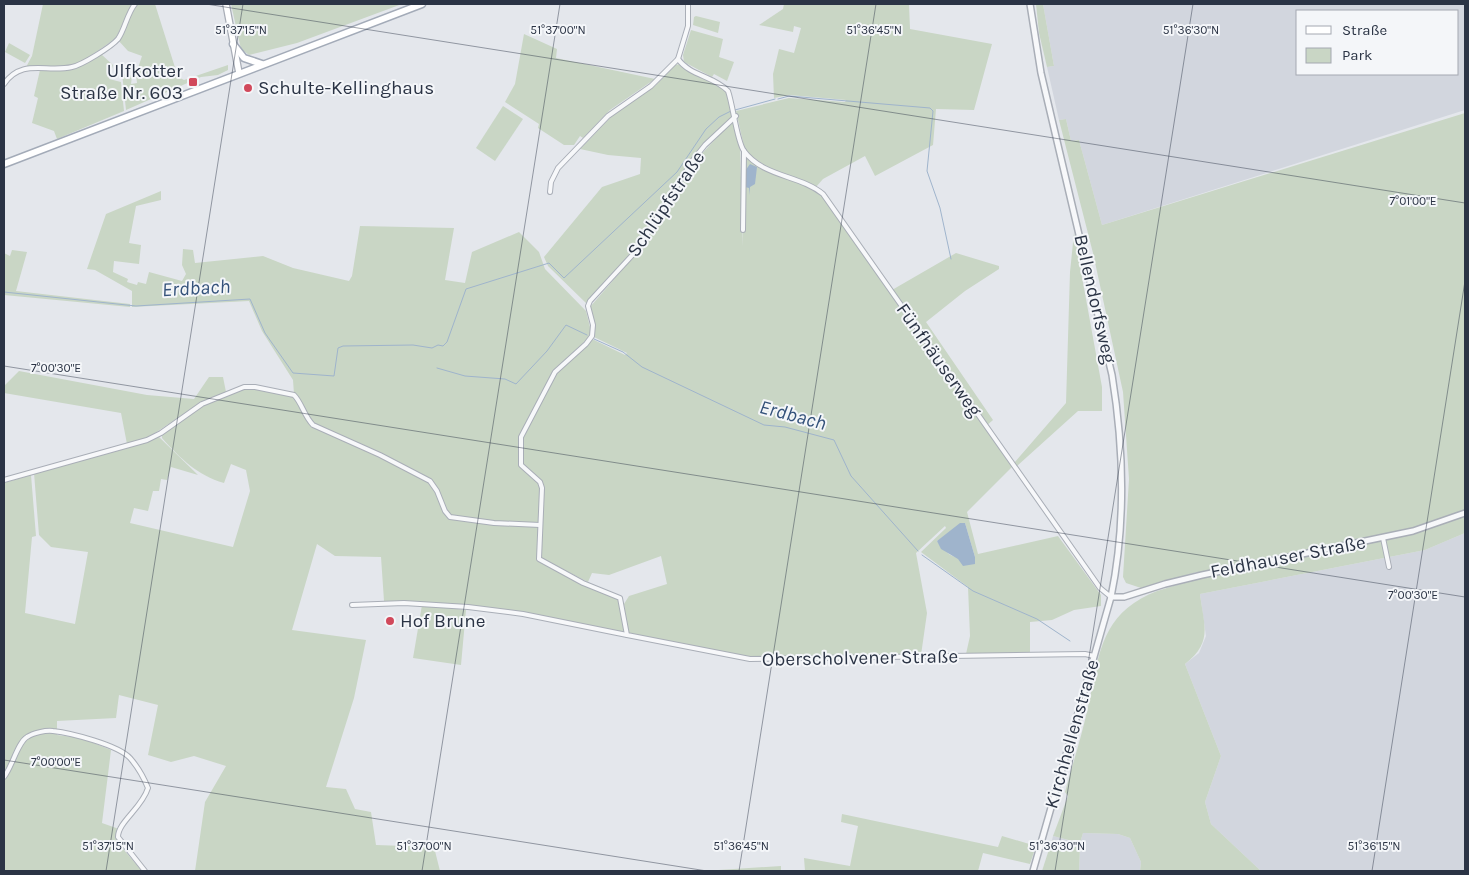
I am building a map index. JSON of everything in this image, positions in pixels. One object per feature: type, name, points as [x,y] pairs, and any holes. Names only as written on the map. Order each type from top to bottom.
[{"type":"main road","points":[[226,4],[240,72]]},
{"type":"main road","points":[[4,164],[240,72],[422,4]]},
{"type":"main road","points":[[233,44],[244,58],[262,64]]},
{"type":"street","points":[[4,84],[10,75],[19,70],[71,68],[82,64],[117,39],[127,15],[135,4]]},
{"type":"street","points":[[550,192],[551,182],[558,168],[608,116],[651,86],[678,59],[688,26],[688,4]]},
{"type":"street","name":"Bellendorfsweg","points":[[1030,4],[1041,73],[1105,338],[1118,413],[1122,490],[1117,557],[1111,597]]},
{"type":"street","points":[[678,59],[688,69],[723,86],[728,91],[733,103],[744,151],[743,230]]},
{"type":"street","name":"Schlüpfstraße","points":[[540,525],[542,488],[540,482],[521,465],[519,459],[521,437],[555,372],[590,340],[593,328],[588,310],[590,301],[637,250],[693,160],[735,114]]},
{"type":"street","name":"Fünfhäuserweg","points":[[744,151],[764,167],[808,184],[823,194],[1095,580],[1105,593],[1111,597]]},
{"type":"street","points":[[4,480],[147,440],[161,433],[202,404],[244,387],[255,387],[294,395],[306,418],[313,425],[380,455],[430,481],[450,517],[494,523],[540,525],[539,559],[583,583],[620,598],[627,635]]},
{"type":"street","name":"Feldhauser Straße","points":[[1111,597],[1124,597],[1202,575],[1383,538],[1438,524],[1465,513]]},
{"type":"street","points":[[1383,538],[1389,567]]},
{"type":"street","name":"Kirchhellenstraße","points":[[1033,871],[1111,597]]},
{"type":"street","name":"Oberscholvener Straße","points":[[352,605],[404,603],[523,614],[750,660],[1085,654],[1094,656]]},
{"type":"street","points":[[4,777],[10,770],[22,742],[27,737],[46,731],[95,741],[123,753],[130,758],[148,788],[138,808],[120,826],[118,837],[145,871]]},
{"type":"shaded area","points":[[1043,4],[1465,4],[1465,110],[1102,225],[1079,140],[1071,141],[1066,119],[1059,120],[1047,67],[1054,66]]},
{"type":"shaded area","points":[[1465,533],[1465,871],[1261,871],[1211,824],[1205,802],[1221,756],[1185,664],[1199,653],[1206,636],[1200,594],[1425,550]]},
{"type":"shaded area","points":[[1083,833],[1118,834],[1130,838],[1141,862],[1140,871],[1079,871],[1080,847],[1052,840],[1053,836],[1080,843]]},
{"type":"green space","points":[[43,4],[155,4],[178,77],[184,80],[228,65],[228,70],[218,75],[201,77],[126,110],[122,73],[132,76],[131,84],[137,83],[136,74],[142,56],[128,51],[118,40],[128,12],[116,38],[82,62],[71,66],[25,69],[32,56]]},
{"type":"green space","points":[[231,4],[402,4],[297,43],[249,55],[241,49]]},
{"type":"green space","points":[[784,4],[909,4],[910,29],[992,44],[974,110],[936,109],[933,145],[875,176],[865,156],[823,179],[816,187],[765,166],[745,151],[736,111],[789,98],[845,102],[846,100],[789,95],[774,98],[773,74],[779,49],[794,53],[801,28],[794,26],[793,32],[759,25],[783,9]]},
{"type":"green space","points":[[1036,4],[1043,4],[1054,66],[1047,67],[1039,33]]},
{"type":"green space","points":[[694,17],[720,22],[718,33],[693,25]]},
{"type":"green space","points":[[691,30],[723,39],[719,57],[734,62],[727,81],[714,74],[712,77],[684,62],[683,55]]},
{"type":"green space","points":[[524,34],[557,49],[556,58],[655,79],[610,110],[583,138],[580,136],[574,145],[564,145],[538,128],[539,124],[505,102],[515,84]]},
{"type":"green space","points":[[9,43],[30,55],[25,63],[5,52]]},
{"type":"green space","points":[[114,44],[102,55],[113,65],[109,79],[121,82],[124,111],[57,139],[54,131],[32,123],[38,98],[34,96],[40,70],[71,69]]},
{"type":"green space","points":[[680,64],[724,88],[731,104],[733,116],[692,158],[644,238],[587,304],[548,266],[544,257],[602,187],[640,174],[641,158],[608,155],[580,149],[617,111],[655,86],[675,65]]},
{"type":"green space","points":[[503,106],[523,119],[495,161],[476,148]]},
{"type":"green space","points":[[1465,113],[1465,533],[1425,550],[1200,594],[1204,624],[1203,641],[1194,656],[1185,664],[1221,756],[1205,802],[1211,824],[1261,871],[1140,871],[1141,862],[1130,838],[1118,834],[1083,833],[1080,843],[1053,836],[1068,796],[1065,792],[1083,728],[1097,663],[1106,636],[1122,613],[1142,598],[1157,591],[1198,579],[1197,572],[1141,588],[1126,583],[1123,577],[1129,479],[1123,392],[1093,253],[1059,120],[1066,119],[1071,141],[1079,140],[1102,225]]},
{"type":"green space","points":[[734,119],[740,145],[743,247],[743,161],[748,157],[766,168],[804,184],[822,195],[892,290],[956,253],[999,266],[999,269],[965,291],[926,322],[993,420],[985,427],[1013,466],[967,512],[978,554],[1058,536],[1101,595],[1101,606],[1074,610],[1052,620],[1030,622],[1030,653],[966,654],[970,636],[968,587],[921,552],[946,528],[945,526],[916,553],[927,613],[921,655],[750,658],[628,633],[624,604],[629,596],[667,584],[661,556],[609,575],[592,573],[588,582],[541,558],[543,485],[522,465],[522,437],[557,373],[592,339],[625,355],[627,353],[594,337],[595,326],[590,307],[642,247],[695,161]],"holes":[[[965,523],[975,557],[963,558],[953,556],[945,551],[937,541]]]},
{"type":"green space","points":[[161,191],[161,200],[136,206],[129,243],[141,245],[139,264],[114,261],[113,272],[128,279],[127,282],[137,285],[138,282],[146,284],[149,272],[182,281],[186,274],[182,265],[183,249],[193,250],[195,263],[263,256],[293,268],[349,281],[352,276],[360,226],[454,228],[445,280],[465,283],[472,252],[519,232],[539,252],[545,269],[586,311],[591,331],[587,339],[554,371],[519,437],[520,466],[540,484],[541,489],[537,561],[620,600],[624,632],[527,613],[422,602],[384,601],[381,557],[335,556],[317,544],[292,630],[366,640],[354,698],[326,787],[346,789],[355,809],[371,812],[376,845],[434,847],[440,871],[195,871],[205,802],[226,766],[194,756],[171,762],[148,755],[158,705],[119,695],[116,718],[57,721],[57,735],[81,738],[111,750],[102,823],[119,829],[118,843],[142,871],[4,871],[4,483],[31,475],[36,536],[32,537],[25,613],[75,624],[88,552],[51,547],[39,535],[34,473],[158,436],[198,475],[171,467],[167,480],[161,479],[159,491],[153,491],[148,511],[134,508],[130,523],[233,547],[250,491],[246,470],[231,464],[224,483],[214,480],[198,471],[183,459],[162,438],[162,434],[201,408],[234,392],[250,388],[294,397],[312,427],[389,461],[429,482],[446,510],[438,489],[430,480],[314,424],[294,394],[293,380],[262,331],[249,301],[132,307],[132,291],[95,270],[87,269],[106,214]]},
{"type":"green space","points":[[1074,233],[1102,387],[1102,411],[1078,411],[1017,466],[1014,463],[1066,403],[1070,272]]},
{"type":"green space","points":[[12,250],[27,252],[16,291],[130,304],[130,307],[4,295],[4,253],[10,256]]},
{"type":"green space","points":[[19,371],[147,395],[194,399],[209,377],[223,377],[226,392],[200,403],[146,439],[127,444],[121,413],[4,393],[4,386]]},
{"type":"green space","points":[[422,605],[466,610],[461,665],[413,658]]},
{"type":"green space","points":[[842,814],[998,847],[1002,836],[1036,846],[1030,864],[983,853],[978,871],[805,871],[804,858],[850,866],[858,826],[841,822]]},
{"type":"green space","points":[[1052,840],[1080,847],[1079,871],[1042,871]]},
{"type":"green space","points":[[781,866],[781,871],[703,871]]},
{"type":"water","points":[[750,164],[757,167],[755,184],[750,187],[749,195],[749,188],[745,187],[745,171]]},
{"type":"water","points":[[960,523],[965,523],[975,557],[975,564],[963,566],[958,559],[941,549],[937,541]]},
{"type":"waterway","points":[[778,99],[789,96],[930,108],[933,111],[927,171],[940,208],[951,259]]},
{"type":"waterway","points":[[735,110],[775,99]]},
{"type":"waterway","name":"Erdbach","points":[[4,292],[136,306],[250,299],[265,333],[293,373],[334,376],[338,348],[343,346],[413,345],[432,348],[438,345],[443,346],[447,342],[466,289],[549,263],[564,278],[677,172],[706,129],[719,117],[731,111]]},
{"type":"waterway","name":"Erdbach","points":[[437,368],[465,376],[505,379],[516,384],[547,351],[566,325],[587,335]]},
{"type":"waterway","name":"Erdbach","points":[[594,339],[623,352],[642,367],[764,425],[785,427],[834,440],[851,476],[918,551]]},
{"type":"waterway","name":"Erdbach","points":[[922,555],[973,591],[1037,619],[1070,641]]},
{"type":"place","name":"Ulfkotter Straße Nr. 603","points":[[193,82]]},
{"type":"place","name":"Schulte-Kellinghaus","points":[[248,88]]},
{"type":"place","name":"Hof Brune","points":[[390,621]]}]
